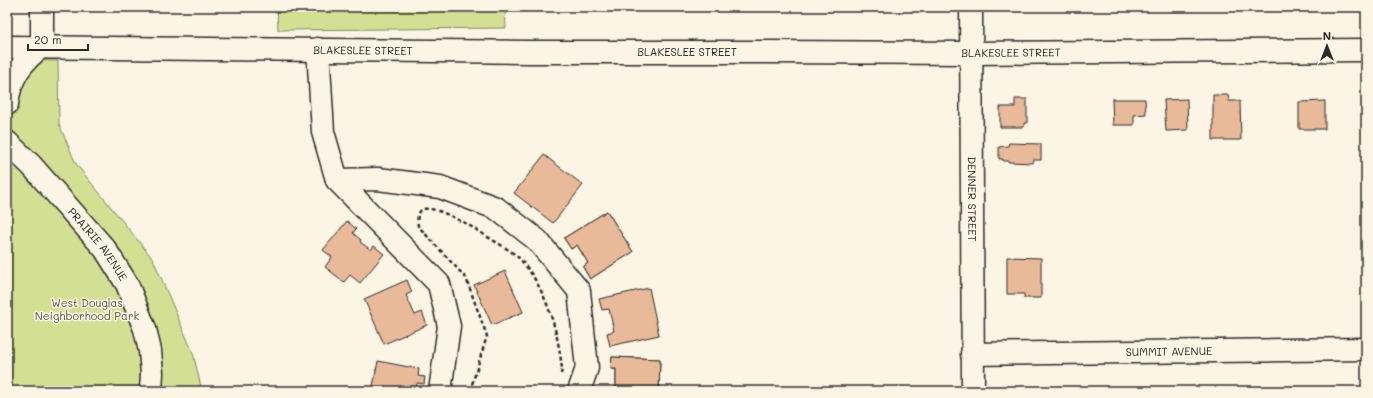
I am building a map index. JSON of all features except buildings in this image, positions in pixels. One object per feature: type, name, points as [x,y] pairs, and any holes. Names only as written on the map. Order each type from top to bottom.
[{"type":"street","points":[[7,104],[8,92],[22,64],[42,46],[42,7]]},
{"type":"street","name":"DENNER STREET","points":[[971,7],[973,391]]},
{"type":"street","name":"BLAKESLEE STREET","points":[[7,46],[530,52],[972,53],[1366,50]]},
{"type":"street","points":[[318,49],[323,132],[337,180],[439,284],[449,326],[440,391]]},
{"type":"street","name":"PRAIRIE AVENUE","points":[[7,142],[31,165],[105,248],[127,284],[145,329],[150,351],[152,373],[151,391]]},
{"type":"street","points":[[337,180],[378,179],[440,187],[496,208],[538,240],[579,291],[587,368],[579,391]]},
{"type":"street","name":"SUMMIT AVENUE","points":[[972,354],[1366,349]]},
{"type":"path","points":[[470,391],[487,336],[466,278],[418,226],[418,213],[422,209],[427,208],[452,217],[474,228],[518,257],[535,280],[549,310],[558,341],[562,370],[561,376]]},
{"type":"green space","points":[[277,7],[505,7],[506,28],[278,30]]},
{"type":"green space","name":"West Douglas Neighborhood Park","points":[[7,60],[58,61],[59,124],[76,164],[153,259],[193,353],[202,391],[7,391]]}]
